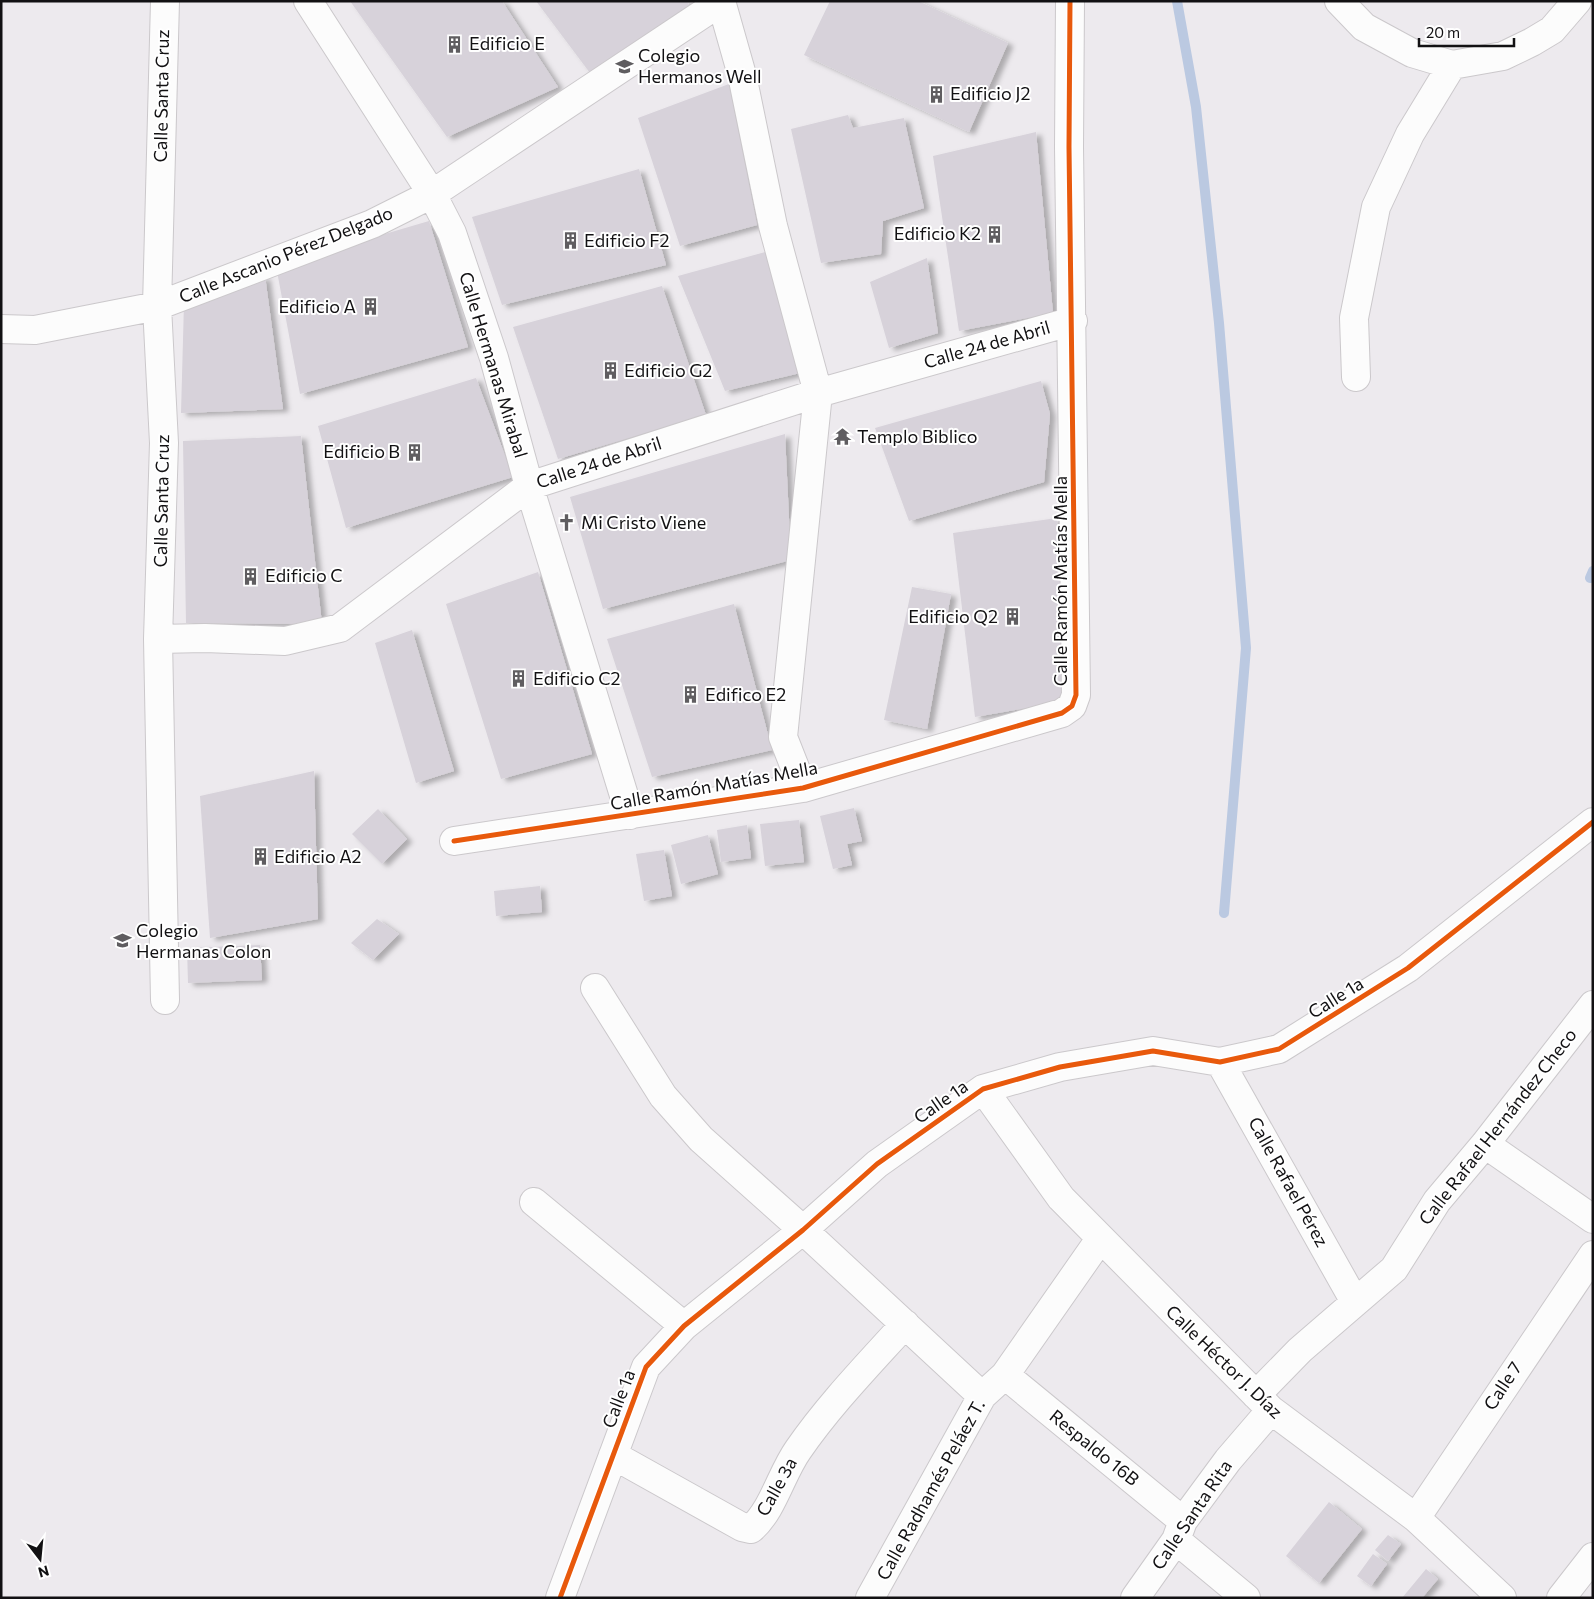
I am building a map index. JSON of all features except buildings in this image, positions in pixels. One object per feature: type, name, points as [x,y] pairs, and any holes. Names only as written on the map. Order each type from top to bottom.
[{"type":"street","name":"Calle Santa Cruz","points":[[164,1],[158,306],[164,443],[158,639],[165,1000]]},
{"type":"street","name":"Calle Hermanas Mirabal","points":[[308,1],[432,194],[452,233],[494,358],[528,486],[630,815]]},
{"type":"street","name":"Calle Ascanio Pérez Delgado","points":[[1,329],[35,330],[158,306],[372,224],[432,194],[722,1]]},
{"type":"street","points":[[722,1],[742,75],[773,226],[818,393],[783,737],[803,788]]},
{"type":"street","name":"Calle Ramón Matías Mella","points":[[454,841],[803,788],[1062,713],[1072,706],[1076,695],[1073,321],[1069,147],[1070,1]]},
{"type":"street","points":[[1339,1],[1364,27],[1412,53],[1452,65],[1503,56],[1532,42],[1552,30],[1577,1]]},
{"type":"street","points":[[1356,377],[1354,318],[1376,207],[1410,134],[1452,65]]},
{"type":"street","name":"Calle 24 de Abril","points":[[158,639],[205,638],[285,642],[340,628],[528,486],[818,393],[1073,321]]},
{"type":"street","name":"Calle 1a","points":[[560,1598],[646,1367],[684,1326],[803,1230],[877,1164],[984,1089],[1060,1067],[1154,1051],[1220,1062],[1279,1049],[1408,968],[1593,822]]},
{"type":"street","points":[[595,988],[663,1096],[701,1140],[803,1230],[982,1396]]},
{"type":"street","name":"Calle Rafael Hernández Checo","points":[[1264,1403],[1300,1350],[1394,1270],[1436,1200],[1486,1144],[1593,1005]]},
{"type":"street","name":"Calle Rafael Pérez","points":[[1220,1062],[1355,1302]]},
{"type":"street","name":"Calle Héctor J. Díaz","points":[[984,1089],[1061,1198],[1264,1403],[1416,1518],[1502,1598]]},
{"type":"street","points":[[1486,1144],[1593,1219]]},
{"type":"street","points":[[534,1202],[684,1326]]},
{"type":"street","name":"Calle Radhamés Peláez T.","points":[[870,1598],[982,1396],[1004,1375],[1100,1239]]},
{"type":"street","name":"Calle 7","points":[[1416,1518],[1593,1255]]},
{"type":"street","name":"Calle 3a","points":[[613,1455],[742,1527],[751,1529],[763,1515],[791,1460],[814,1426],[905,1324]]},
{"type":"street","name":"Respaldo 16B","points":[[1004,1375],[1180,1530],[1246,1598]]},
{"type":"street","name":"Calle Santa Rita","points":[[1135,1598],[1264,1403]]},
{"type":"street","points":[[1561,1598],[1593,1557]]},
{"type":"waterway","points":[[1177,1],[1196,107],[1219,323],[1246,648],[1224,913]]},
{"type":"waterway","points":[[1590,578],[1593,571]]},
{"type":"cycle path","points":[[454,841],[803,788],[1062,713],[1072,706],[1076,695],[1069,147],[1070,1]]},
{"type":"cycle path","points":[[560,1598],[646,1367],[684,1326],[803,1230],[877,1164],[983,1089],[1060,1067],[1153,1051],[1220,1062],[1279,1049],[1408,968],[1593,822]]},
{"type":"place","name":"Edificio E","points":[[455,44]]},
{"type":"place","name":"Colegio Hermanos Well","points":[[624,66]]},
{"type":"place","name":"Edificio J2","points":[[936,94]]},
{"type":"place","name":"Edificio K2","points":[[995,234]]},
{"type":"place","name":"Edificio F2","points":[[570,241]]},
{"type":"place","name":"Edificio A","points":[[370,307]]},
{"type":"place","name":"Edificio G2","points":[[610,371]]},
{"type":"place","name":"Templo Biblico","points":[[843,437]]},
{"type":"place","name":"Edificio B","points":[[414,452]]},
{"type":"place","name":"Mi Cristo Viene","points":[[567,523]]},
{"type":"place","name":"Edificio C","points":[[251,576]]},
{"type":"place","name":"Edificio Q2","points":[[1012,617]]},
{"type":"place","name":"Edificio C2","points":[[519,679]]},
{"type":"place","name":"Edifico E2","points":[[691,695]]},
{"type":"place","name":"Edificio A2","points":[[260,857]]},
{"type":"place","name":"Colegio Hermanas Colon","points":[[122,941]]}]
